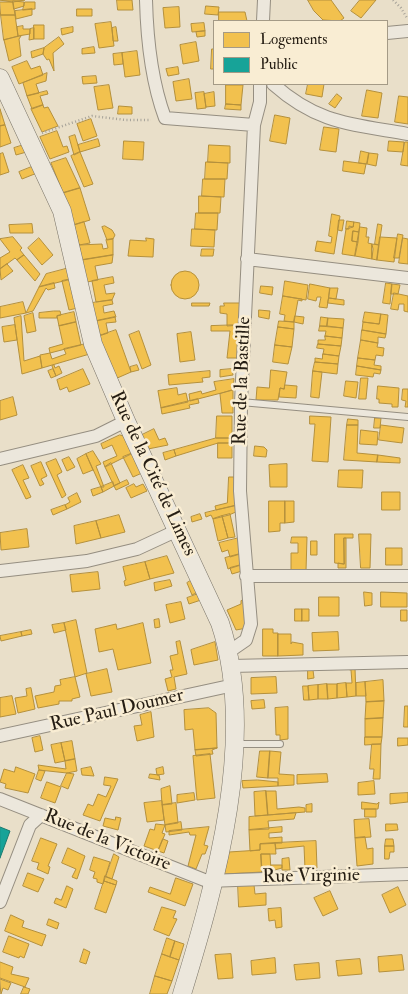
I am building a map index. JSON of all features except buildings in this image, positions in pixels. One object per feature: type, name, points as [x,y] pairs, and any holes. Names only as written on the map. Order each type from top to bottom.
[{"type":"street","points":[[146,0],[147,35],[156,94],[165,118],[254,125]]},
{"type":"street","points":[[263,20],[264,0]]},
{"type":"street","points":[[388,33],[408,31]]},
{"type":"street","name":"Rue de la Cité de Limes","points":[[0,78],[62,211],[93,344],[126,421],[220,623],[230,659],[234,685],[231,789],[214,881],[184,993]]},
{"type":"street","points":[[260,85],[260,102]]},
{"type":"street","points":[[260,102],[274,85]]},
{"type":"street","points":[[276,85],[291,99],[315,114],[337,121],[408,134]]},
{"type":"street","name":"Rue de la Bastille","points":[[230,659],[246,640],[251,624],[240,491],[241,402],[254,125],[260,102]]},
{"type":"street","points":[[247,259],[408,278]]},
{"type":"street","points":[[0,459],[96,436],[126,421]]},
{"type":"street","points":[[0,571],[87,562],[138,549],[178,530]]},
{"type":"street","points":[[246,576],[408,576]]},
{"type":"street","points":[[230,659],[408,662]]},
{"type":"street","name":"Rue Paul Doumer","points":[[0,736],[234,685]]},
{"type":"street","name":"Rue de la Victoire","points":[[0,799],[207,881],[214,881]]},
{"type":"street","points":[[0,902],[30,825],[41,815]]},
{"type":"street","name":"Rue Virginie","points":[[214,881],[408,874]]},
{"type":"lane","points":[[241,402],[408,417]]},
{"type":"lane","points":[[233,744],[280,744]]},
{"type":"path","points":[[392,0],[401,8],[408,19]]},
{"type":"path","points":[[39,135],[92,116],[126,120],[165,118]]}]
